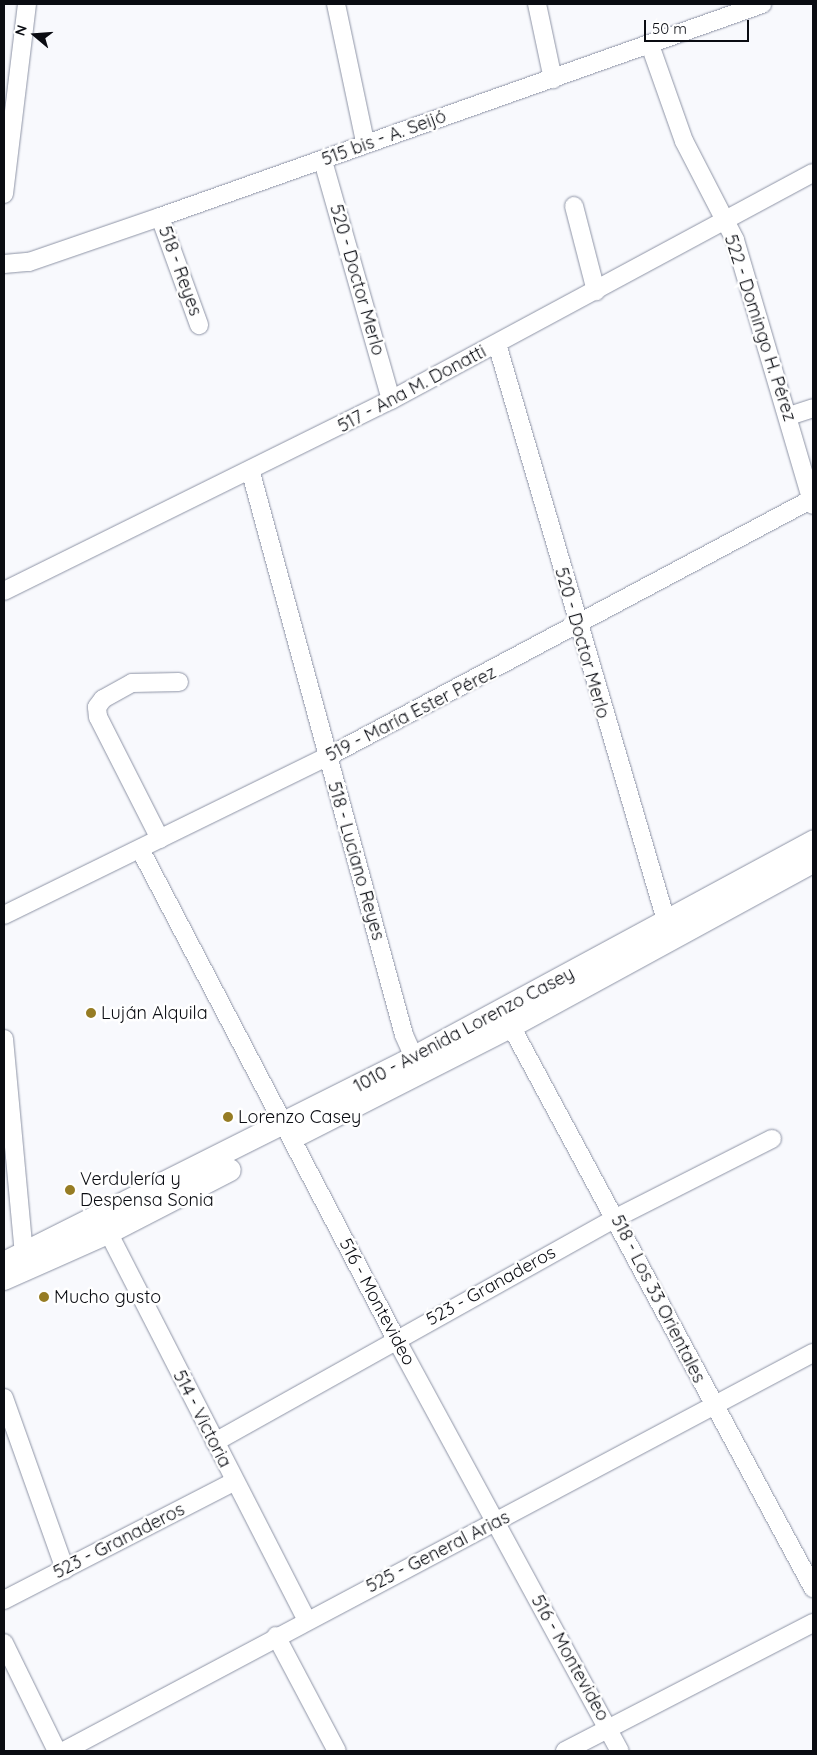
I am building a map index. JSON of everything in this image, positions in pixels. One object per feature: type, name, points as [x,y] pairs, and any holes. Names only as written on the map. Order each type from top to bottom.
[{"type":"main road","name":"1010 - Avenida Lorenzo Casey","points":[[4,1263],[28,1259],[104,1225],[418,1065],[669,930],[813,842]]},
{"type":"main road","name":"1010 - Avenida Lorenzo Casey","points":[[669,930],[813,862]]},
{"type":"main road","name":"1010 - Avenida Lorenzo Casey","points":[[4,1279],[28,1259]]},
{"type":"street","points":[[4,194],[27,4]]},
{"type":"street","points":[[336,4],[365,142]]},
{"type":"street","points":[[537,4],[553,80]]},
{"type":"street","name":"515 bis - A. Seijó","points":[[4,264],[29,262],[323,161],[365,142],[553,80],[650,45],[734,8],[762,4]]},
{"type":"street","name":"522 - Domingo H. Pérez","points":[[650,45],[684,141],[726,223],[789,416],[812,502]]},
{"type":"street","name":"520 - Doctor Merlo","points":[[323,161],[391,400]]},
{"type":"street","name":"517 - Ana M. Donatti","points":[[4,591],[251,472],[391,400],[726,223],[813,173]]},
{"type":"street","points":[[574,206],[596,291]]},
{"type":"street","name":"518 - Reyes","points":[[160,217],[200,325]]},
{"type":"street","name":"520 - Doctor Merlo","points":[[497,344],[577,628],[669,930]]},
{"type":"street","points":[[789,416],[813,408]]},
{"type":"street","name":"518 - Luciano Reyes","points":[[251,472],[327,758],[418,1065]]},
{"type":"street","name":"519 - María Ester Pérez","points":[[4,916],[327,758],[577,628],[812,502]]},
{"type":"street","points":[[160,839],[98,717],[97,707],[103,699],[132,683],[179,682]]},
{"type":"street","name":"516 - Montevideo","points":[[140,849],[396,1339],[620,1751]]},
{"type":"street","name":"518 - Los 33 Orientales","points":[[506,1019],[616,1218],[713,1406],[813,1588]]},
{"type":"street","points":[[4,1039],[28,1259]]},
{"type":"street","name":"523 - Granaderos","points":[[215,1442],[396,1339],[616,1218],[772,1139]]},
{"type":"street","name":"514 - Victoria","points":[[104,1225],[234,1482],[307,1620]]},
{"type":"street","name":"525 - General Arias","points":[[64,1751],[276,1636],[813,1353]]},
{"type":"street","points":[[4,1398],[65,1569]]},
{"type":"street","name":"523 - Granaderos","points":[[4,1600],[234,1482]]},
{"type":"street","points":[[564,1751],[813,1623]]},
{"type":"street","points":[[276,1636],[337,1751]]},
{"type":"street","points":[[4,1643],[57,1751]]},
{"type":"place","name":"Luján Alquila","points":[[91,1013]]},
{"type":"place","name":"Lorenzo Casey","points":[[228,1117]]},
{"type":"place","name":"Verdulería y Despensa Sonia","points":[[70,1190]]},
{"type":"place","name":"Mucho gusto","points":[[44,1297]]}]
